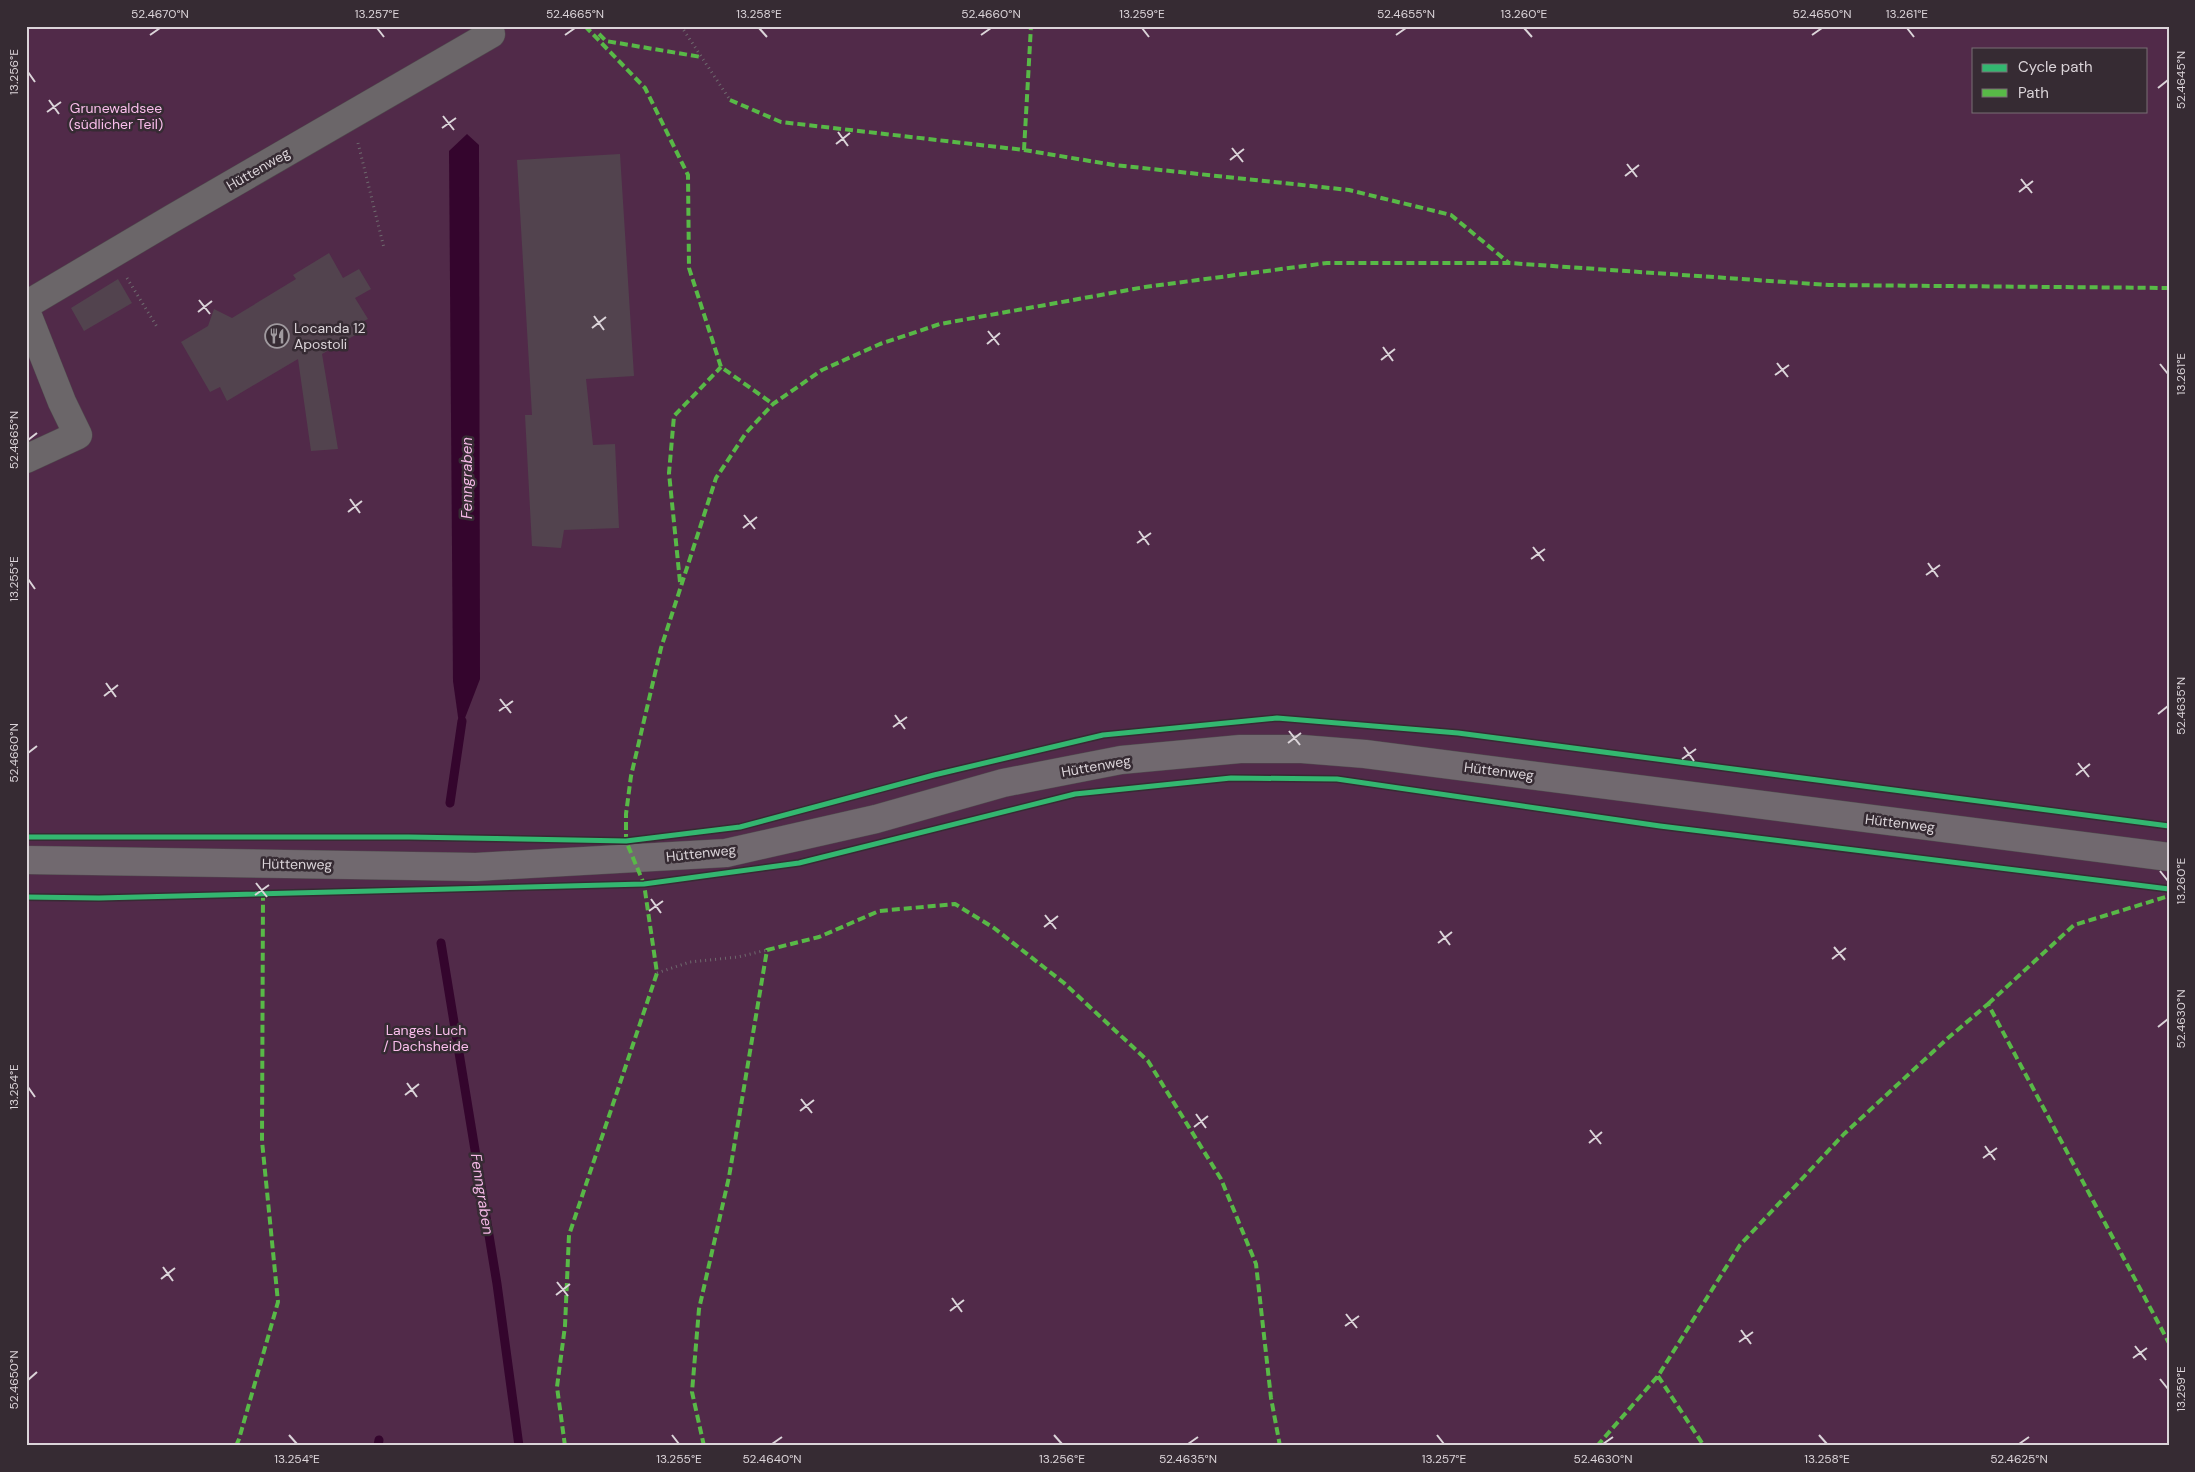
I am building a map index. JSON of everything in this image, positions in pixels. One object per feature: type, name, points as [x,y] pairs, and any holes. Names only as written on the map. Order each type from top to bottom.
[{"type":"main road","name":"Hüttenweg","points":[[26,860],[476,867],[726,852],[876,819],[1003,784],[1103,764],[1230,750],[1267,749],[1302,749],[1365,754],[2169,857]]},
{"type":"lane","name":"Hüttenweg","points":[[26,306],[341,120],[491,34]]},
{"type":"lane","points":[[26,311],[62,402],[78,435],[26,459]]},
{"type":"path","points":[[681,26],[730,100]]},
{"type":"path","points":[[341,120],[357,142],[384,248]]},
{"type":"path","points":[[114,253],[157,327]]},
{"type":"path","points":[[657,973],[690,962],[738,957],[767,950]]},
{"type":"green space","points":[[26,26],[2169,26],[2169,1446],[26,1446]]},
{"type":"water","points":[[467,134],[479,145],[480,679],[460,731],[453,681],[449,151]]},
{"type":"building","points":[[620,154],[634,376],[586,379],[593,445],[615,444],[619,528],[564,530],[561,548],[532,546],[525,415],[532,415],[517,160]]},
{"type":"building","points":[[329,253],[343,278],[359,269],[371,289],[355,298],[368,319],[352,327],[357,334],[322,354],[338,449],[311,451],[298,359],[227,401],[220,387],[210,392],[181,342],[208,326],[214,309],[232,318],[296,279],[293,275]]},
{"type":"building","points":[[118,279],[132,303],[84,331],[71,308]]},
{"type":"waterway","name":"Fenngraben","points":[[450,803],[462,721]]},
{"type":"waterway","name":"Fenngraben","points":[[441,943],[497,1284],[519,1446]]},
{"type":"waterway","points":[[378,1446],[379,1440]]},
{"type":"marked path","points":[[585,26],[645,88],[688,175],[689,268],[721,367],[773,404]]},
{"type":"marked path","points":[[1024,150],[1031,26]]},
{"type":"marked path","points":[[599,34],[606,41],[701,57]]},
{"type":"marked path","points":[[730,100],[781,122],[1024,150],[1114,165],[1349,190],[1451,215],[1509,263]]},
{"type":"marked path","points":[[565,1446],[557,1387],[565,1326],[569,1235],[657,973],[644,884],[626,841],[626,814],[631,776],[661,648],[716,478],[746,433],[773,404],[822,370],[880,344],[940,324],[1145,287],[1327,263],[1509,263],[1829,285],[2169,288]]},
{"type":"marked path","points":[[680,582],[669,473],[674,416],[721,367]]},
{"type":"marked path","points":[[236,1446],[278,1302],[262,1141],[263,893]]},
{"type":"marked path","points":[[1988,1004],[2074,925],[2169,896]]},
{"type":"marked path","points":[[704,1446],[692,1392],[699,1309],[729,1177],[767,950],[819,937],[879,911],[955,904],[994,928],[1064,983],[1148,1061],[1221,1179],[1256,1264],[1271,1398],[1280,1446]]},
{"type":"marked path","points":[[1597,1446],[1658,1376],[1740,1245],[1844,1134],[1948,1038],[1988,1004],[2169,1343]]},
{"type":"marked path","points":[[1658,1376],[1704,1446]]},
{"type":"cycle path","points":[[26,837],[409,837],[626,841],[740,827],[934,775],[1103,735],[1277,718],[1458,733],[2169,826]]},
{"type":"cycle path","points":[[26,897],[99,898],[644,884],[799,863],[1075,794],[1231,778],[1337,779],[1660,826],[2169,889]]},
{"type":"place","name":"Locanda 12 Apostoli","points":[[277,336]]},
{"type":"park label","name":"Grunewaldsee (südlicher Teil)","points":[[116,116]]},
{"type":"park label","name":"Langes Luch / Dachsheide","points":[[426,1038]]}]
